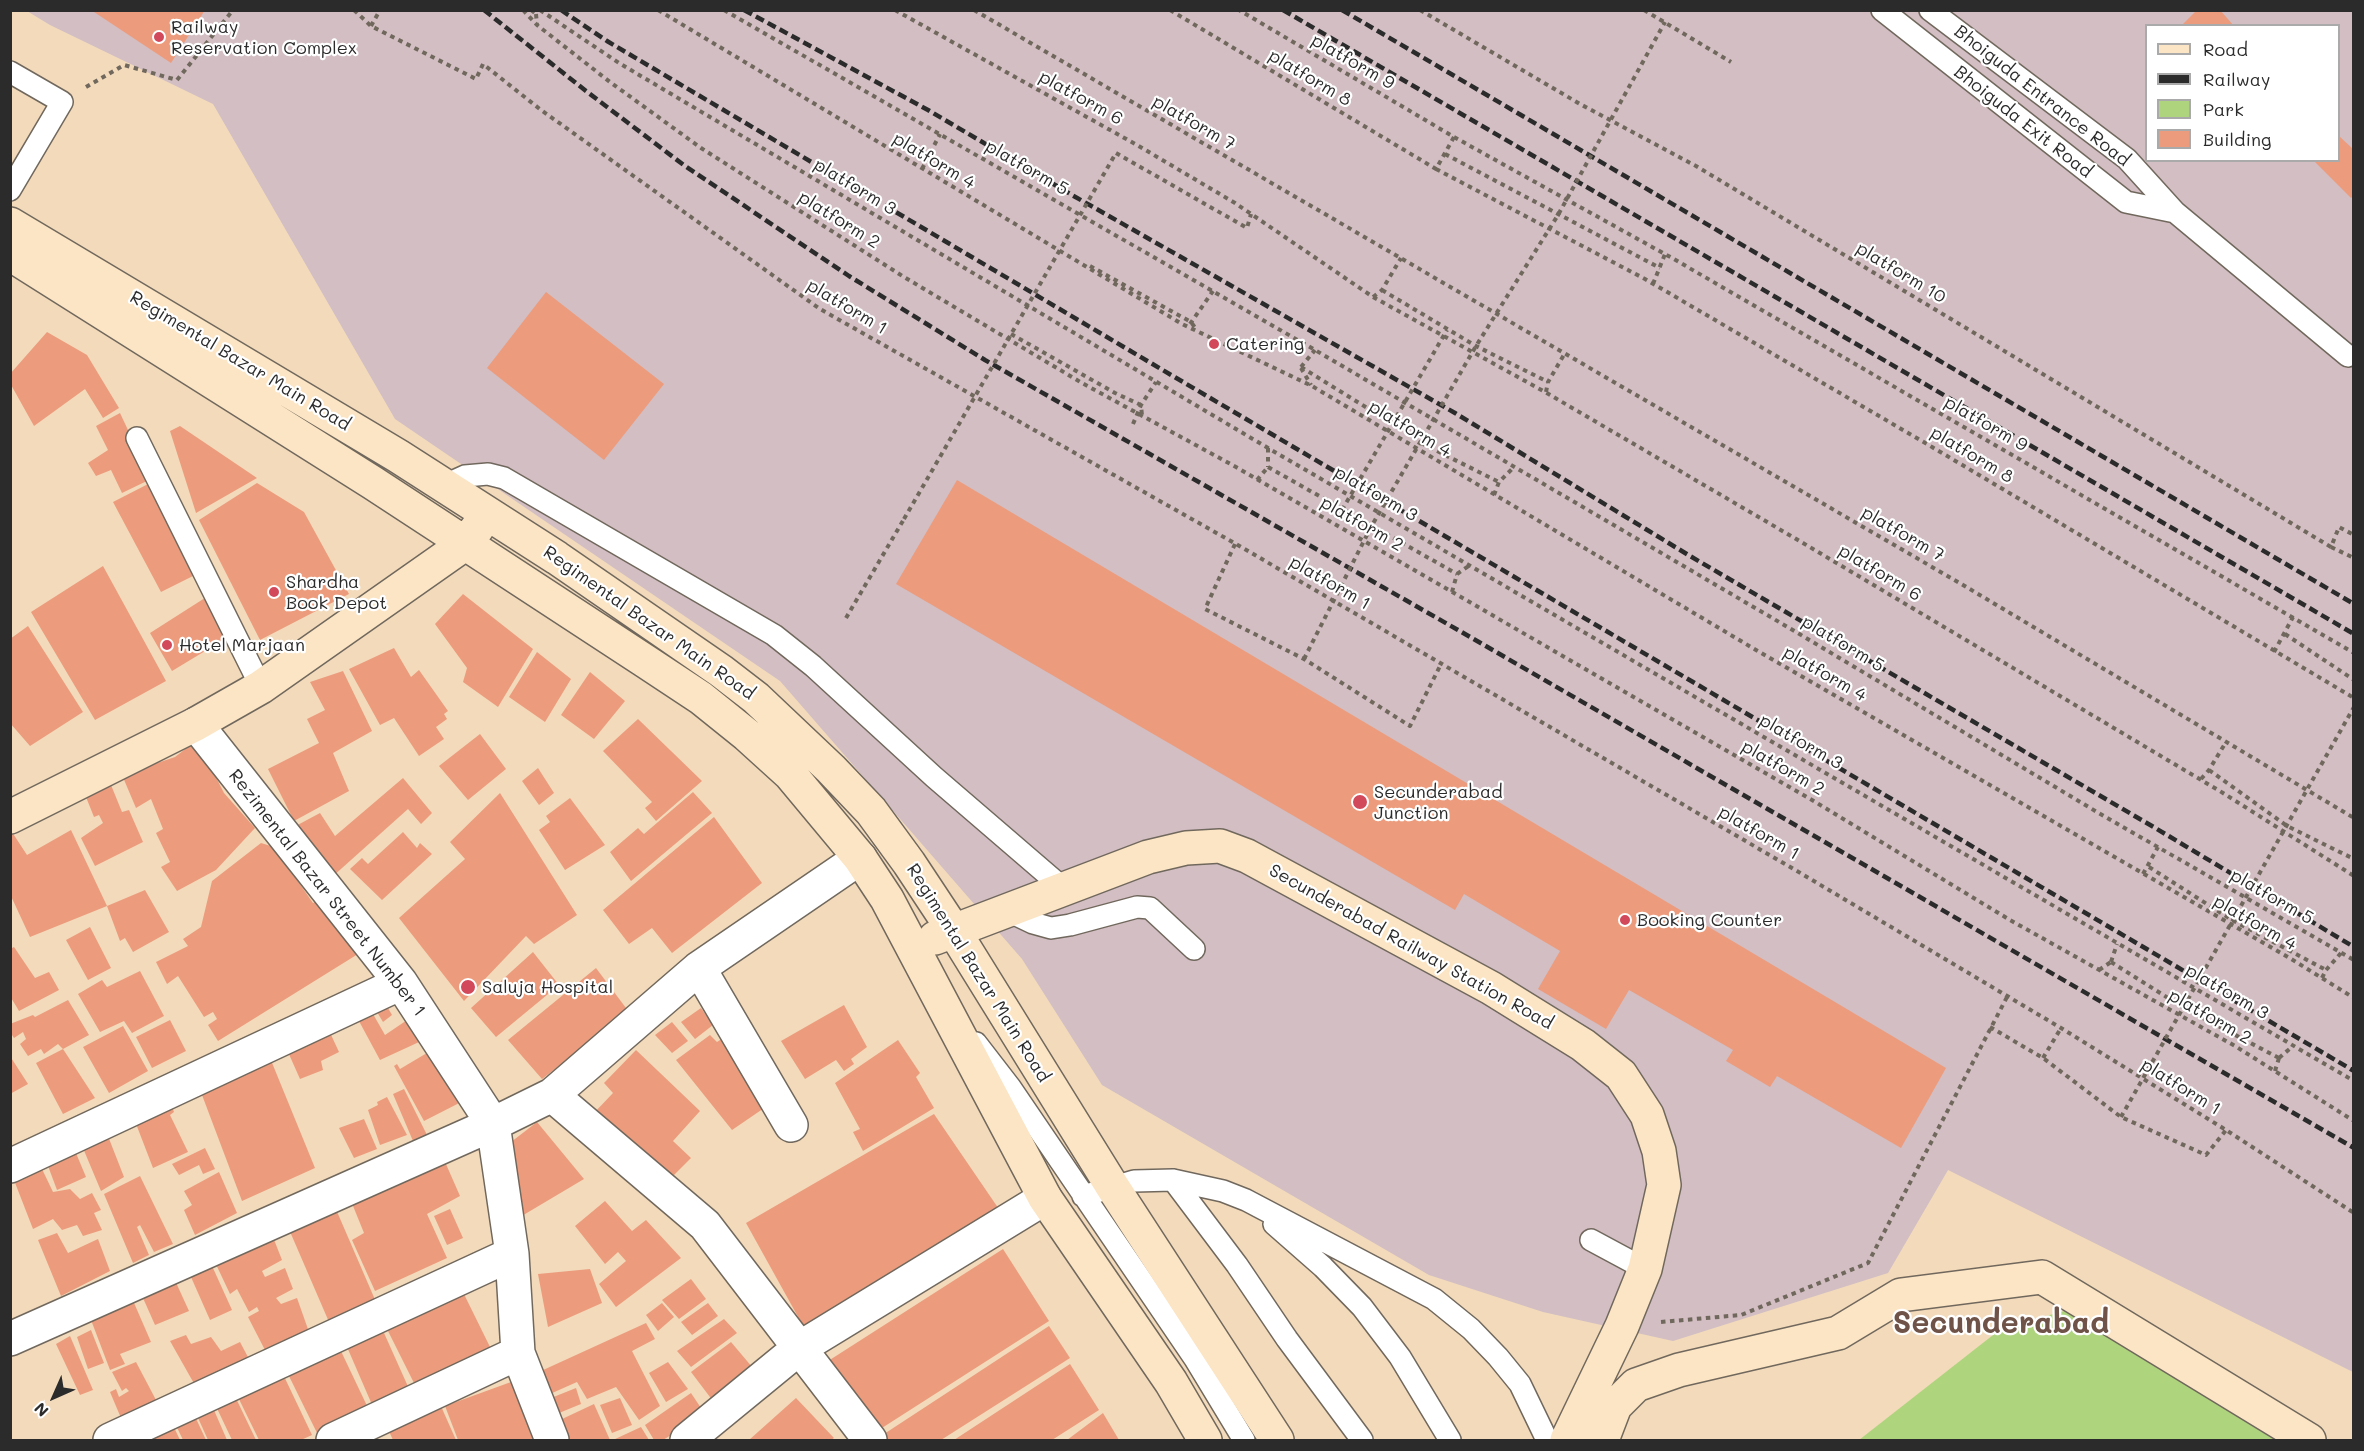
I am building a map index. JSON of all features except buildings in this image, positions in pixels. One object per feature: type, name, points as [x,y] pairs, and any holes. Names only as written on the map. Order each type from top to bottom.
[{"type":"main road","name":"Regimental Bazar Main Road","points":[[10,224],[398,456],[664,630],[756,698],[831,769],[871,811],[909,863],[954,931],[1098,1191],[1277,1440]]},
{"type":"main road","name":"Regimental Bazar Main Road","points":[[10,254],[466,543],[701,698],[790,774],[860,858],[887,899],[947,1008],[1045,1198],[1171,1382],[1205,1440]]},
{"type":"main road","points":[[10,817],[196,724],[261,687],[466,543],[487,513]]},
{"type":"main road","name":"Secunderabad Railway Station Road","points":[[914,946],[1148,857],[1186,848],[1220,846],[1247,856],[1491,988],[1583,1045],[1621,1075],[1647,1115],[1659,1151],[1664,1185],[1645,1269],[1622,1326],[1567,1440]]},
{"type":"main road","points":[[1602,1440],[1615,1406],[1636,1385],[1679,1370],[1838,1333],[1902,1295],[2042,1277],[2309,1440]]},
{"type":"street","name":"Rezimental Bazar Street Number 1","points":[[196,724],[401,983],[493,1124],[512,1254],[518,1353],[552,1440]]},
{"type":"street","points":[[10,1339],[493,1124],[552,1095],[699,968],[860,858]]},
{"type":"street","points":[[699,968],[791,1125]]},
{"type":"street","points":[[10,1166],[401,983]]},
{"type":"street","points":[[552,1095],[705,1226],[870,1440]]},
{"type":"street","points":[[687,1440],[798,1349],[1045,1198]]},
{"type":"street","points":[[110,1440],[512,1254]]},
{"type":"street","points":[[333,1440],[518,1353]]},
{"type":"lane","name":"Bhoiguda Exit Road","points":[[1882,10],[2126,202],[2175,212]]},
{"type":"lane","name":"Bhoiguda Entrance Road","points":[[1930,10],[2127,159],[2175,212],[2348,356]]},
{"type":"lane","points":[[10,72],[62,102],[17,159],[10,190]]},
{"type":"lane","points":[[137,438],[261,687]]},
{"type":"lane","points":[[443,486],[465,476],[488,474],[504,478],[774,635],[813,666],[934,777],[1063,888]]},
{"type":"lane","points":[[1008,911],[1033,923],[1051,928],[1137,907],[1150,908],[1194,950]]},
{"type":"lane","points":[[947,1008],[1098,1191],[1244,1440]]},
{"type":"lane","points":[[1098,1191],[1134,1181],[1173,1180],[1223,1191],[1246,1200],[1434,1299],[1471,1329],[1520,1384],[1547,1440]]},
{"type":"lane","points":[[1173,1180],[1362,1440]]},
{"type":"lane","points":[[1246,1200],[1323,1267],[1362,1307],[1400,1358],[1450,1440]]},
{"type":"lane","points":[[1591,1240],[1645,1269]]},
{"type":"path","points":[[62,102],[124,65],[177,80],[233,10]]},
{"type":"path","points":[[354,10],[371,26],[380,10]]},
{"type":"path","name":"platform 2","points":[[522,10],[537,25],[701,148],[914,283],[1139,415],[1257,480],[1816,803],[2010,920],[2235,1046],[2354,1121]]},
{"type":"path","name":"platform 3","points":[[531,10],[540,12],[619,63],[1268,448],[2354,1081]]},
{"type":"path","name":"platform 4","points":[[658,10],[1190,325]]},
{"type":"path","name":"platform 5","points":[[724,10],[1315,350],[2354,960]]},
{"type":"path","name":"platform 6","points":[[895,10],[1137,145],[1251,214],[1372,297],[1545,392],[2201,779],[2354,876]]},
{"type":"path","name":"platform 7","points":[[974,10],[1963,585],[2354,818]]},
{"type":"path","name":"platform 8","points":[[1170,10],[1436,169],[1653,284],[2354,698]]},
{"type":"path","name":"platform 9","points":[[1239,10],[2354,653]]},
{"type":"path","name":"platform 10","points":[[1420,10],[1580,104],[1696,166],[2331,547],[2354,558]]},
{"type":"path","points":[[1644,10],[1731,62]]},
{"type":"path","points":[[537,25],[540,12]]},
{"type":"path","points":[[1304,659],[1371,527],[1476,346],[1558,215],[1665,22]]},
{"type":"path","name":"platform 1","points":[[371,26],[476,79],[483,64],[551,116],[820,309],[1236,544],[1787,865],[2061,1028],[2226,1130],[2354,1213]]},
{"type":"path","name":"platform 4","points":[[940,134],[921,168],[1164,307],[1198,331],[1312,386],[1494,495],[2354,998]]},
{"type":"path","points":[[1436,169],[1454,136]]},
{"type":"path","points":[[846,618],[1116,153],[1247,228],[1251,214]]},
{"type":"path","points":[[1445,154],[1660,268]]},
{"type":"path","points":[[1653,284],[1665,254]]},
{"type":"path","points":[[1372,297],[1382,290],[1401,258]]},
{"type":"path","points":[[1382,290],[1447,330],[1548,382]]},
{"type":"path","points":[[1190,325],[1213,291]]},
{"type":"path","points":[[1342,510],[1447,330]]},
{"type":"path","points":[[1011,334],[1114,393],[1141,405]]},
{"type":"path","points":[[1315,350],[1301,368],[1393,424]]},
{"type":"path","points":[[1545,392],[1548,382],[1565,353]]},
{"type":"path","name":"platform 4","points":[[1301,368],[1312,386]]},
{"type":"path","points":[[1133,424],[1139,415],[1141,405],[1156,382]]},
{"type":"path","points":[[1421,443],[1499,482]]},
{"type":"path","points":[[1257,480],[1268,467],[1268,448]]},
{"type":"path","points":[[1494,495],[1499,482],[1514,466]]},
{"type":"path","points":[[1268,467],[1457,574]]},
{"type":"path","points":[[2331,547],[2339,527],[2354,535]]},
{"type":"path","points":[[1236,544],[1205,609],[1304,659],[1410,726],[1441,664]]},
{"type":"path","points":[[1452,592],[1457,574],[1470,564]]},
{"type":"path","points":[[2274,652],[2293,617]]},
{"type":"path","points":[[2285,634],[2354,680]]},
{"type":"path","points":[[1990,1027],[2043,1058],[2121,1117],[2354,707]]},
{"type":"path","points":[[2201,779],[2226,742]]},
{"type":"path","points":[[2209,770],[2287,826],[2354,859]]},
{"type":"path","points":[[2143,874],[2149,867],[2158,847]]},
{"type":"path","points":[[2149,867],[2232,920],[2326,970]]},
{"type":"path","points":[[2099,970],[2110,962],[2117,944]]},
{"type":"path","points":[[2322,978],[2341,953]]},
{"type":"path","points":[[2110,962],[2184,1008],[2279,1058]]},
{"type":"path","points":[[1622,1326],[1740,1315],[1868,1263],[2007,997]]},
{"type":"path","points":[[2043,1058],[2061,1028]]},
{"type":"path","points":[[2275,1071],[2279,1058],[2293,1046]]},
{"type":"path","name":"platform 1","points":[[2121,1117],[2206,1155],[2226,1130]]},
{"type":"shaded area","points":[[27,11],[2353,11],[2353,1372],[1948,1170],[1888,1273],[1673,1341],[1543,1312],[1429,1275],[1102,1085],[1022,959],[780,681],[395,419],[213,104],[50,25]]},
{"type":"green space","points":[[2068,1310],[2285,1440],[1859,1440],[2002,1328]]},
{"type":"railway","points":[[484,10],[685,166],[849,276],[985,360],[1458,630],[2354,1148]]},
{"type":"railway","points":[[561,10],[607,41],[1161,369],[2354,1071]]},
{"type":"railway","points":[[744,10],[928,110],[1072,195],[1455,413],[1690,556],[2354,947]]},
{"type":"railway","points":[[1283,10],[2354,634]]},
{"type":"railway","points":[[1342,10],[2354,604]]},
{"type":"place","name":"Railway Reservation Complex","points":[[159,37]]},
{"type":"place","name":"Catering","points":[[1214,344]]},
{"type":"place","name":"Shardha Book Depot","points":[[274,592]]},
{"type":"place","name":"Hotel Marjaan","points":[[167,645]]},
{"type":"place","name":"Secunderabad Junction","points":[[1360,802]]},
{"type":"place","name":"Booking Counter","points":[[1625,920]]},
{"type":"place","name":"Saluja Hospital","points":[[468,987]]},
{"type":"district","name":"Secunderabad","points":[[2001,1324]]}]
